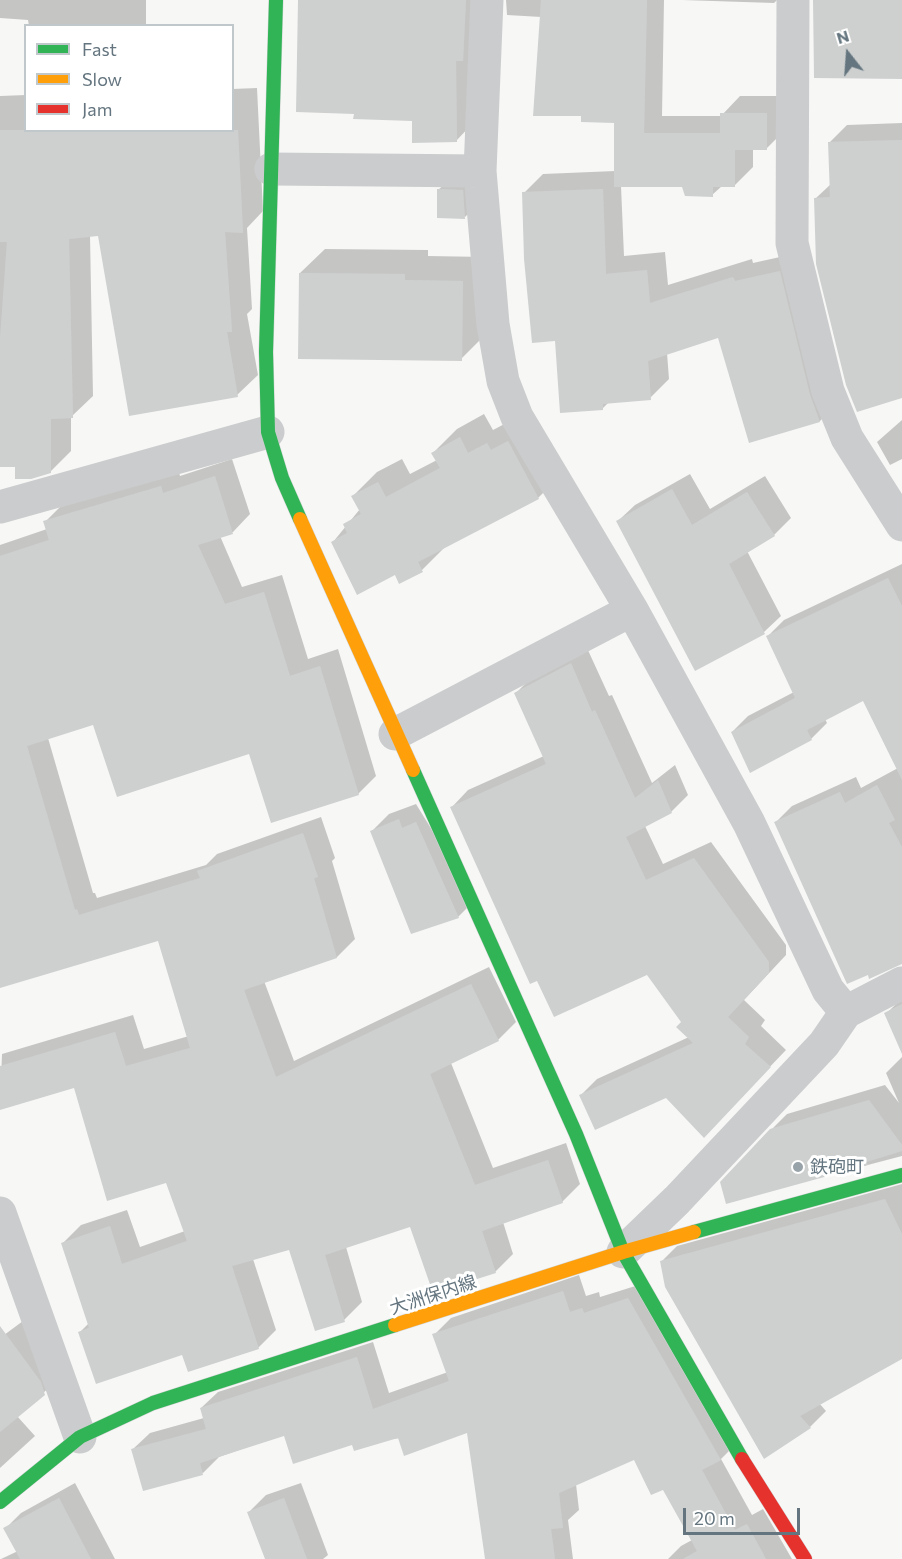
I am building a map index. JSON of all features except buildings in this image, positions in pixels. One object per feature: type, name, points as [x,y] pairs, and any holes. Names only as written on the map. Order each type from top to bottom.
[{"type":"street","points":[[276,0],[266,352],[268,432],[282,478],[576,1134],[623,1252],[749,1471],[805,1559]]},
{"type":"street","points":[[487,0],[480,171],[493,324],[503,381],[517,417],[632,610],[749,823],[828,990],[846,1012]]},
{"type":"street","points":[[793,0],[792,243],[828,391],[847,438],[902,525]]},
{"type":"street","points":[[272,169],[480,171]]},
{"type":"street","points":[[0,507],[268,432]]},
{"type":"street","points":[[395,734],[632,610]]},
{"type":"street","points":[[623,1252],[677,1200],[824,1044],[846,1012],[902,983]]},
{"type":"street","name":"大洲保内線","points":[[0,1502],[80,1437],[153,1403],[623,1252],[902,1174]]},
{"type":"street","points":[[0,1212],[80,1437]]},
{"type":"traffic: fast","points":[[276,0],[266,352],[268,432],[282,478],[300,519]]},
{"type":"traffic: fast","points":[[413,770],[576,1134],[623,1252],[742,1459]]},
{"type":"traffic: fast","points":[[694,1232],[902,1175]]},
{"type":"traffic: fast","points":[[0,1502],[80,1437],[153,1403],[395,1325]]},
{"type":"traffic: slow","points":[[300,519],[413,770]]},
{"type":"traffic: slow","points":[[395,1325],[623,1252],[694,1232]]},
{"type":"traffic: jam","points":[[742,1459],[805,1559]]},
{"type":"place","name":"鉄砲町","points":[[798,1167]]}]
